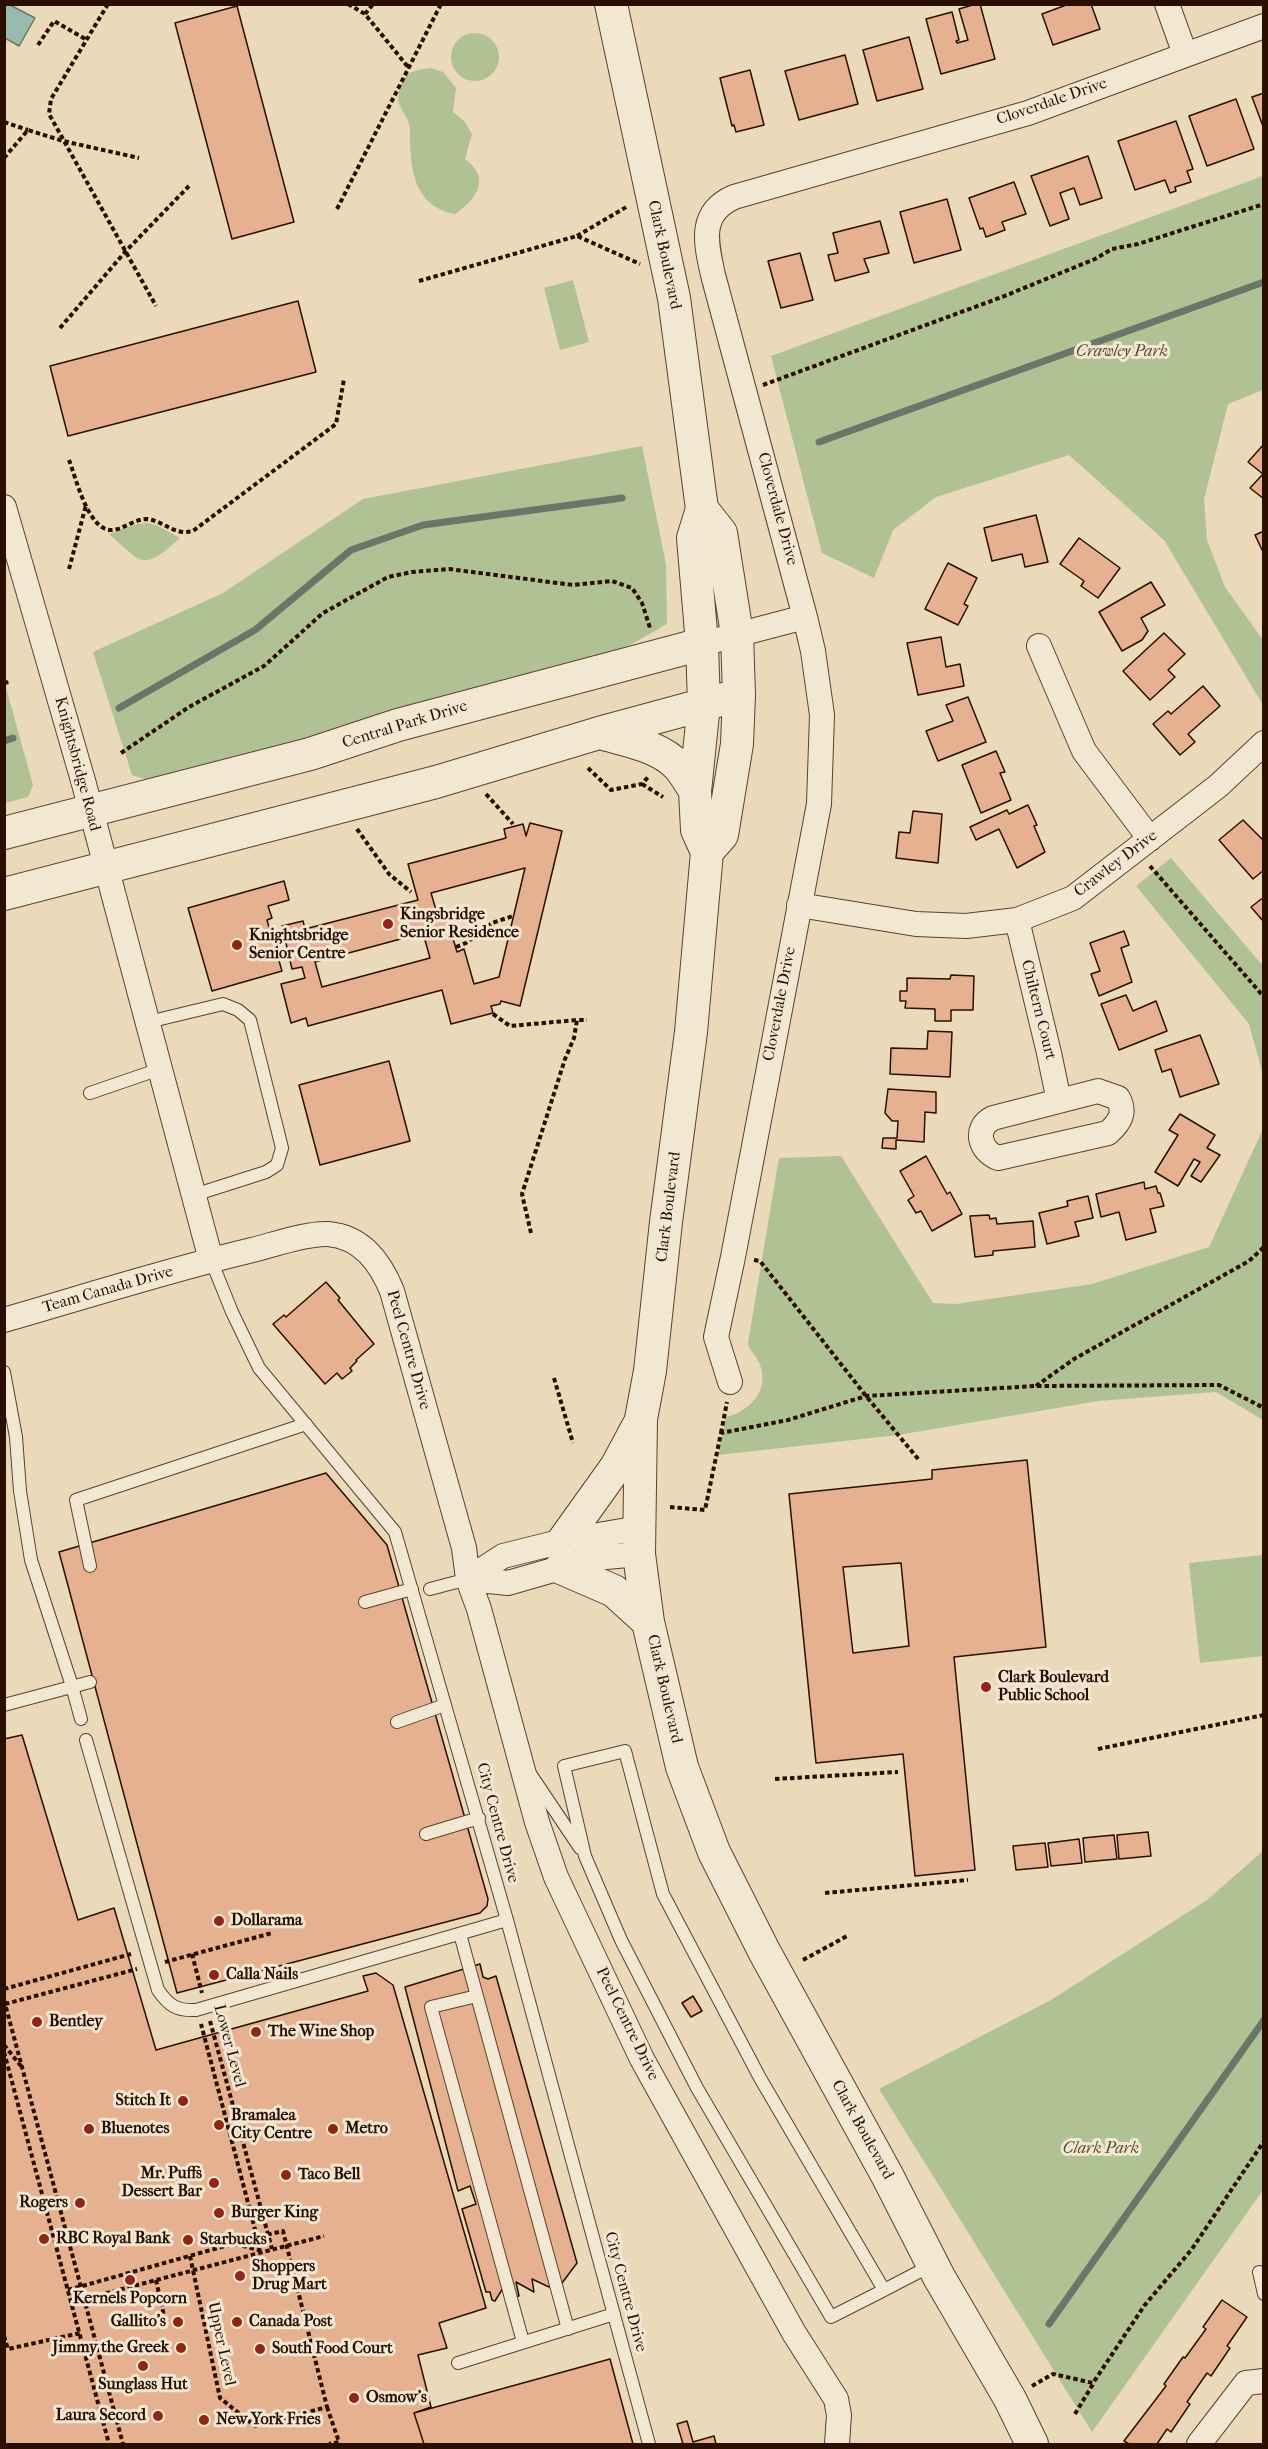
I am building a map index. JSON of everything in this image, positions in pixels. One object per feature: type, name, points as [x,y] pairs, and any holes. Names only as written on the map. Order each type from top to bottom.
[{"type":"street","name":"Clark Boulevard","points":[[611,4],[674,298],[702,509],[693,538],[702,644],[704,704],[695,791],[697,830],[707,852],[691,1032],[666,1222],[650,1371],[641,1419],[639,1541],[648,1622],[682,1767],[714,1852],[764,1951],[888,2177],[933,2265],[1010,2399],[1032,2445]]},
{"type":"street","points":[[1167,4],[1185,54]]},
{"type":"street","name":"Cloverdale Drive","points":[[730,1382],[716,1336],[819,804],[822,734],[818,687],[805,617],[706,240],[708,225],[721,202],[1028,113],[1263,26]]},
{"type":"street","name":"Knightsbridge Road","points":[[4,507],[148,1022],[211,1260]]},
{"type":"street","name":"Clark Boulevard","points":[[702,509],[722,533],[737,634],[739,695],[737,744],[722,835],[707,852]]},
{"type":"street","name":"Central Park Drive","points":[[4,833],[310,754],[398,725],[805,617]]},
{"type":"street","points":[[1039,646],[1084,751],[1143,844]]},
{"type":"street","points":[[4,894],[104,866],[213,841],[436,782],[599,733],[739,695]]},
{"type":"street","points":[[599,733],[642,745],[667,756],[680,768],[695,791]]},
{"type":"street","name":"Crawley Drive","points":[[799,905],[916,924],[966,926],[1017,920],[1073,898],[1218,786],[1263,743]]},
{"type":"street","name":"Chiltern Court","points":[[1017,920],[1059,1101]]},
{"type":"street","points":[[1098,1091],[1108,1093],[1118,1098],[1123,1114],[1117,1125],[1108,1133],[998,1158],[984,1149],[980,1138],[986,1122],[993,1118],[1059,1101],[1098,1091]]},
{"type":"street","name":"Peel Centre Drive","points":[[211,1260],[300,1238],[327,1234],[351,1240],[376,1259],[392,1291],[464,1548],[468,1579],[479,1609],[537,1822],[556,1877],[642,2059],[794,2332],[836,2399],[839,2415],[837,2445]]},
{"type":"street","name":"Team Canada Drive","points":[[4,1320],[211,1260]]},
{"type":"street","points":[[468,1579],[508,1583],[562,1554],[616,1467],[641,1419]]},
{"type":"street","points":[[562,1554],[595,1558],[639,1541]]},
{"type":"street","points":[[562,1554],[614,1591],[648,1622]]},
{"type":"street","points":[[1199,2445],[1246,2383],[1263,2381]]},
{"type":"lane","points":[[148,1022],[223,1004],[238,1010],[250,1020],[282,1148],[277,1165],[266,1172],[194,1195]]},
{"type":"lane","points":[[90,1093],[160,1069]]},
{"type":"lane","name":"City Centre Drive","points":[[211,1260],[232,1312],[259,1368],[395,1532],[479,1818],[649,2445]]},
{"type":"lane","points":[[4,1372],[16,1437],[20,1491],[31,1560],[81,1719]]},
{"type":"lane","points":[[90,1566],[76,1500],[306,1424]]},
{"type":"lane","points":[[430,1589],[468,1579]]},
{"type":"lane","points":[[365,1602],[412,1589]]},
{"type":"lane","points":[[4,1705],[90,1682]]},
{"type":"lane","points":[[397,1722],[445,1705]]},
{"type":"lane","points":[[86,1740],[158,1990],[173,2008],[184,2011],[202,2011],[507,1920]]},
{"type":"lane","points":[[585,1856],[564,1766],[625,1751],[663,1894],[760,2078],[884,2290]]},
{"type":"lane","points":[[519,1758],[585,1856],[621,1940],[697,2088],[831,2317],[933,2265]]},
{"type":"lane","points":[[426,1834],[479,1818]]},
{"type":"lane","points":[[460,1934],[568,2329]]},
{"type":"lane","points":[[477,1996],[431,2007],[523,2342]]},
{"type":"lane","points":[[1259,2272],[1263,2294]]},
{"type":"lane","points":[[458,2363],[614,2314]]},
{"type":"path","points":[[108,4],[49,104],[49,114],[156,306]]},
{"type":"path","points":[[348,4],[364,14],[408,67]]},
{"type":"path","points":[[364,14],[374,4]]},
{"type":"path","points":[[337,209],[441,4]]},
{"type":"path","points":[[38,45],[54,21],[87,40]]},
{"type":"path","points":[[4,122],[63,141],[139,158]]},
{"type":"path","points":[[4,158],[28,130]]},
{"type":"path","points":[[60,328],[125,252],[189,186]]},
{"type":"path","points":[[419,281],[577,236],[651,193]]},
{"type":"path","points":[[746,392],[1002,297],[1095,259],[1112,249],[1263,204]]},
{"type":"path","points":[[577,236],[670,277]]},
{"type":"path","points":[[69,460],[94,522],[110,530],[147,519],[179,533],[193,531],[336,424],[344,379]]},
{"type":"path","points":[[69,569],[86,504]]},
{"type":"path","points":[[121,753],[189,707],[264,666],[323,613],[388,577],[412,572],[449,570],[573,585],[612,581],[632,588],[642,603],[650,628]]},
{"type":"path","points":[[588,768],[611,790],[642,784],[658,772]]},
{"type":"path","points":[[642,784],[663,797]]},
{"type":"path","points":[[483,790],[513,824]]},
{"type":"path","points":[[352,823],[390,874],[411,892]]},
{"type":"path","points":[[1143,844],[1263,997]]},
{"type":"path","points":[[456,947],[466,943],[492,923],[513,916]]},
{"type":"path","points":[[493,1014],[510,1026],[587,1020]]},
{"type":"path","points":[[531,1233],[522,1194],[565,1059],[574,1038],[577,1020]]},
{"type":"path","points":[[1035,1386],[1074,1359],[1249,1261],[1263,1247]]},
{"type":"path","points":[[733,1257],[760,1261],[919,1460]]},
{"type":"path","points":[[554,1378],[573,1443]]},
{"type":"path","points":[[670,1507],[705,1510],[730,1382]]},
{"type":"path","points":[[721,1433],[788,1420],[866,1396],[1035,1386],[1219,1385],[1263,1408]]},
{"type":"path","points":[[1098,1749],[1263,1716]]},
{"type":"path","points":[[774,1779],[898,1772]]},
{"type":"path","points":[[825,1893],[968,1880]]},
{"type":"path","points":[[159,1963],[272,1933]]},
{"type":"path","points":[[803,1960],[847,1936]]},
{"type":"path","points":[[4,1989],[146,1950]]},
{"type":"path","name":"Lower Level","points":[[192,1954],[204,2000]]},
{"type":"path","points":[[123,2445],[5,2003],[148,1966]]},
{"type":"path","points":[[202,2011],[257,2237]]},
{"type":"path","name":"Lower Level","points":[[202,2011],[272,2249]]},
{"type":"path","points":[[4,2045],[23,2068]]},
{"type":"path","points":[[4,2052],[109,2445]]},
{"type":"path","points":[[1075,2414],[1144,2306],[1192,2249],[1263,2141]]},
{"type":"path","points":[[68,2290],[283,2231],[327,2407],[339,2442],[329,2445]]},
{"type":"path","points":[[84,2299],[324,2235]]},
{"type":"path","points":[[234,2244],[263,2251]]},
{"type":"path","name":"Upper Level","points":[[190,2256],[220,2398],[255,2426],[327,2407]]},
{"type":"path","points":[[156,2280],[166,2325]]},
{"type":"path","points":[[4,2336],[8,2349],[80,2333]]},
{"type":"path","points":[[1010,2399],[1053,2374],[1093,2383]]},
{"type":"green space","points":[[475,33],[492,40],[499,57],[492,74],[475,81],[458,74],[451,57],[458,40]]},
{"type":"green space","points":[[431,68],[443,72],[456,88],[453,112],[465,122],[472,134],[465,159],[478,174],[478,188],[470,202],[455,214],[441,210],[430,203],[416,182],[411,157],[409,125],[398,101],[401,84],[408,74]]},
{"type":"green space","name":"Crawley Park","points":[[1263,176],[1263,390],[1228,404],[1204,499],[1207,540],[1225,587],[1263,640],[1263,705],[1164,540],[1069,455],[936,497],[893,530],[874,578],[822,553],[771,356]]},
{"type":"green space","points":[[573,280],[589,342],[560,350],[544,288]]},
{"type":"green space","points":[[642,446],[666,564],[667,624],[618,652],[151,781],[132,775],[93,652],[223,593],[363,499]]},
{"type":"green space","points":[[149,523],[180,538],[168,549],[151,559],[137,558],[109,534],[137,524]]},
{"type":"green space","points":[[5,684],[33,785],[28,797],[5,803]]},
{"type":"green space","points":[[1171,858],[1263,966],[1263,1075],[1249,1024],[1136,886]]},
{"type":"green space","points":[[1263,1129],[1263,1420],[1216,1392],[1098,1401],[898,1435],[718,1455],[726,1417],[744,1409],[751,1403],[761,1388],[763,1379],[756,1357],[748,1343],[779,1158],[841,1156],[933,1303],[956,1304],[1092,1284],[1209,1247]]},
{"type":"green space","points":[[1263,1555],[1263,1656],[1200,1663],[1189,1563]]},
{"type":"green space","name":"Clark Park","points":[[1263,1851],[1263,2190],[1092,2432],[879,2089],[1051,2000],[1207,1900]]},
{"type":"shaded area","points":[[5,4],[35,18],[19,46],[5,38]]},
{"type":"building","points":[[980,4],[995,59],[941,74],[926,19],[952,12],[959,40],[956,41],[957,43],[968,40],[959,9]]},
{"type":"building","points":[[1069,4],[1091,4],[1100,29],[1053,45],[1042,14]]},
{"type":"building","points":[[237,6],[294,222],[232,239],[175,23]]},
{"type":"building","points":[[909,37],[923,89],[877,101],[863,50]]},
{"type":"building","points":[[845,55],[858,104],[799,120],[785,71]]},
{"type":"building","points":[[750,70],[764,125],[736,132],[734,125],[732,126],[720,78]]},
{"type":"building","points":[[1264,93],[1264,129],[1252,97]]},
{"type":"building","points":[[1236,99],[1254,149],[1207,166],[1189,116]]},
{"type":"building","points":[[1176,121],[1193,169],[1187,171],[1191,182],[1175,187],[1176,191],[1170,193],[1165,180],[1135,190],[1118,141]]},
{"type":"building","points":[[1088,156],[1102,198],[1080,205],[1074,188],[1060,193],[1069,219],[1050,226],[1031,176]]},
{"type":"building","points":[[1014,182],[1026,214],[1002,222],[1005,230],[986,237],[983,228],[980,229],[969,198]]},
{"type":"building","points":[[947,199],[961,250],[914,263],[900,212]]},
{"type":"building","points":[[880,221],[889,253],[864,259],[869,272],[835,281],[828,255],[838,253],[833,233]]},
{"type":"building","points":[[800,253],[813,300],[781,308],[768,261]]},
{"type":"building","points":[[298,301],[316,372],[68,436],[50,366]]},
{"type":"building","points":[[1264,444],[1264,499],[1250,488],[1263,474],[1248,462]]},
{"type":"building","points":[[1036,515],[1048,562],[1025,567],[1022,554],[992,561],[984,528]]},
{"type":"building","points":[[1264,531],[1264,554],[1255,535]]},
{"type":"building","points":[[1079,538],[1120,568],[1098,598],[1081,586],[1084,581],[1060,564]]},
{"type":"building","points":[[948,563],[977,578],[964,604],[968,606],[958,625],[925,609]]},
{"type":"building","points":[[1151,582],[1165,605],[1141,618],[1148,631],[1142,640],[1122,651],[1099,612]]},
{"type":"building","points":[[1164,633],[1185,654],[1168,670],[1175,677],[1150,700],[1123,671]]},
{"type":"building","points":[[941,637],[946,667],[960,664],[964,686],[918,695],[907,643]]},
{"type":"building","points":[[1203,686],[1220,706],[1188,734],[1195,742],[1180,755],[1153,724],[1168,711],[1171,714]]},
{"type":"building","points":[[968,697],[986,742],[938,761],[926,731],[953,721],[946,705]]},
{"type":"building","points":[[996,751],[1005,772],[1000,773],[1011,800],[981,813],[962,765]]},
{"type":"building","points":[[1028,805],[1045,852],[1017,868],[999,829],[976,840],[970,827],[1007,810],[1009,814]]},
{"type":"building","points":[[913,811],[942,814],[938,863],[896,858],[899,832],[910,833]]},
{"type":"building","points":[[1243,820],[1264,841],[1264,870],[1253,879],[1219,840]]},
{"type":"building","name":"Kingsbridge Senior Residence","points":[[530,823],[562,831],[520,1006],[501,1001],[500,1004],[491,1006],[493,1013],[451,1024],[442,990],[308,1026],[306,1018],[291,1023],[281,984],[305,978],[302,967],[292,969],[282,926],[303,921],[305,929],[418,900],[408,864],[506,838],[504,829],[523,824],[526,836]],"holes":[[[525,868],[499,977],[474,984],[464,949],[457,952],[444,908],[436,910],[431,893]],[[423,933],[430,958],[322,987],[315,962]]]},
{"type":"building","name":"Knightsbridge Senior Centre","points":[[284,881],[289,900],[268,906],[272,918],[267,920],[282,971],[212,991],[188,908]]},
{"type":"building","points":[[1264,897],[1264,922],[1251,907]]},
{"type":"building","points":[[1124,931],[1129,945],[1121,948],[1132,982],[1099,996],[1091,974],[1100,971],[1090,943]]},
{"type":"building","points":[[951,975],[974,976],[973,1010],[951,1010],[951,1021],[935,1021],[935,1009],[905,1008],[906,1001],[900,1001],[900,991],[907,991],[907,978],[950,979]]},
{"type":"building","points":[[1126,995],[1133,1011],[1156,1001],[1167,1031],[1119,1050],[1101,1004]]},
{"type":"building","points":[[928,1031],[952,1032],[950,1077],[890,1074],[891,1048],[927,1049]]},
{"type":"building","points":[[1200,1035],[1219,1084],[1180,1097],[1171,1069],[1162,1072],[1155,1050]]},
{"type":"building","points":[[389,1061],[410,1141],[320,1165],[299,1085]]},
{"type":"building","points":[[888,1089],[936,1092],[936,1113],[925,1112],[924,1142],[896,1140],[896,1149],[882,1148],[883,1138],[897,1138],[898,1121],[892,1121],[885,1113]]},
{"type":"building","points":[[1180,1114],[1215,1135],[1207,1148],[1220,1155],[1201,1182],[1191,1176],[1200,1162],[1194,1159],[1178,1186],[1155,1172],[1178,1135],[1169,1130]]},
{"type":"building","points":[[926,1156],[947,1194],[950,1192],[962,1214],[932,1231],[921,1211],[916,1213],[908,1200],[914,1196],[900,1171]]},
{"type":"building","points":[[1144,1182],[1145,1189],[1156,1186],[1164,1206],[1150,1209],[1156,1232],[1126,1240],[1119,1212],[1101,1217],[1096,1194]]},
{"type":"building","points":[[1088,1196],[1093,1218],[1075,1222],[1079,1236],[1047,1244],[1039,1213],[1068,1206],[1067,1201]]},
{"type":"building","points":[[989,1215],[990,1219],[996,1218],[997,1224],[1033,1221],[1035,1247],[993,1251],[993,1255],[975,1257],[970,1216]]},
{"type":"building","points":[[326,1282],[374,1344],[356,1360],[350,1368],[352,1371],[342,1379],[337,1373],[325,1384],[273,1324],[284,1315],[286,1317]]},
{"type":"building","points":[[1027,1460],[1046,1647],[954,1657],[975,1870],[915,1876],[903,1754],[816,1763],[789,1494],[932,1479],[932,1470]],"holes":[[[901,1563],[909,1646],[853,1653],[843,1567]]]},
{"type":"building","points":[[326,1473],[387,1545],[488,1899],[487,1906],[480,1913],[177,1993],[59,1552]]},
{"type":"building","name":"Bramalea City Centre","points":[[22,1735],[78,1920],[114,1908],[156,2050],[368,1991],[363,1976],[376,1973],[393,1985],[486,2308],[439,2323],[447,2348],[418,2355],[431,2407],[414,2413],[424,2444],[4,2444],[4,1739]]},
{"type":"building","points":[[1148,1832],[1151,1856],[1119,1859],[1117,1835]]},
{"type":"building","points":[[1114,1835],[1117,1859],[1085,1862],[1083,1838]]},
{"type":"building","points":[[1079,1839],[1082,1863],[1051,1866],[1048,1843]]},
{"type":"building","points":[[1045,1843],[1048,1867],[1016,1870],[1013,1846]]},
{"type":"building","points":[[480,1964],[483,1977],[488,1979],[496,1976],[577,2263],[562,2283],[549,2287],[532,2279],[534,2292],[516,2282],[519,2296],[507,2299],[503,2288],[495,2301],[492,2300],[490,2292],[486,2292],[462,2209],[476,2204],[470,2186],[458,2191],[405,1987]]},
{"type":"building","points":[[693,1996],[702,2011],[691,2017],[682,2003]]},
{"type":"building","points":[[1222,2300],[1247,2317],[1227,2346],[1230,2348],[1211,2376],[1207,2373],[1187,2402],[1190,2404],[1171,2432],[1167,2429],[1157,2444],[1129,2444],[1124,2441],[1166,2386],[1164,2384],[1183,2357],[1185,2358],[1206,2329],[1203,2327]]},
{"type":"building","points":[[610,2359],[633,2444],[424,2444],[414,2413]]},
{"type":"building","points":[[687,2421],[693,2442],[714,2436],[716,2444],[683,2444],[677,2424]]},
{"type":"waterway","points":[[819,442],[1264,282]]},
{"type":"waterway","points":[[119,708],[255,630],[351,550],[423,525],[622,498]]},
{"type":"waterway","points":[[4,741],[13,738]]},
{"type":"waterway","points":[[1049,2324],[1264,2020]]},
{"type":"place","name":"Kingsbridge Senior Residence","points":[[388,924]]},
{"type":"place","name":"Knightsbridge Senior Centre","points":[[237,945]]},
{"type":"place","name":"Clark Boulevard Public School","points":[[986,1687]]},
{"type":"place","name":"Dollarama","points":[[219,1921]]},
{"type":"place","name":"Calla Nails","points":[[214,1975]]},
{"type":"place","name":"Bentley","points":[[37,2022]]},
{"type":"place","name":"The Wine Shop","points":[[256,2032]]},
{"type":"place","name":"Stitch It","points":[[183,2101]]},
{"type":"place","name":"Bramalea City Centre","points":[[219,2125]]},
{"type":"place","name":"Bluenotes","points":[[89,2129]]},
{"type":"place","name":"Metro","points":[[333,2129]]},
{"type":"place","name":"Taco Bell","points":[[286,2175]]},
{"type":"place","name":"Mr. Puffs Dessert Bar","points":[[214,2183]]},
{"type":"place","name":"Rogers","points":[[80,2203]]},
{"type":"place","name":"Burger King","points":[[219,2213]]},
{"type":"place","name":"RBC Royal Bank","points":[[44,2239]]},
{"type":"place","name":"Starbucks","points":[[188,2240]]},
{"type":"place","name":"Shoppers Drug Mart","points":[[240,2276]]},
{"type":"place","name":"Kernels Popcorn","points":[[130,2280]]},
{"type":"place","name":"Gallito's","points":[[178,2322]]},
{"type":"place","name":"Canada Post","points":[[237,2322]]},
{"type":"place","name":"Jimmy the Greek","points":[[181,2348]]},
{"type":"place","name":"South Food Court","points":[[260,2349]]},
{"type":"place","name":"Sunglass Hut","points":[[143,2366]]},
{"type":"place","name":"Osmow's","points":[[354,2398]]},
{"type":"place","name":"Laura Secord","points":[[158,2416]]},
{"type":"place","name":"New York Fries","points":[[204,2420]]}]
